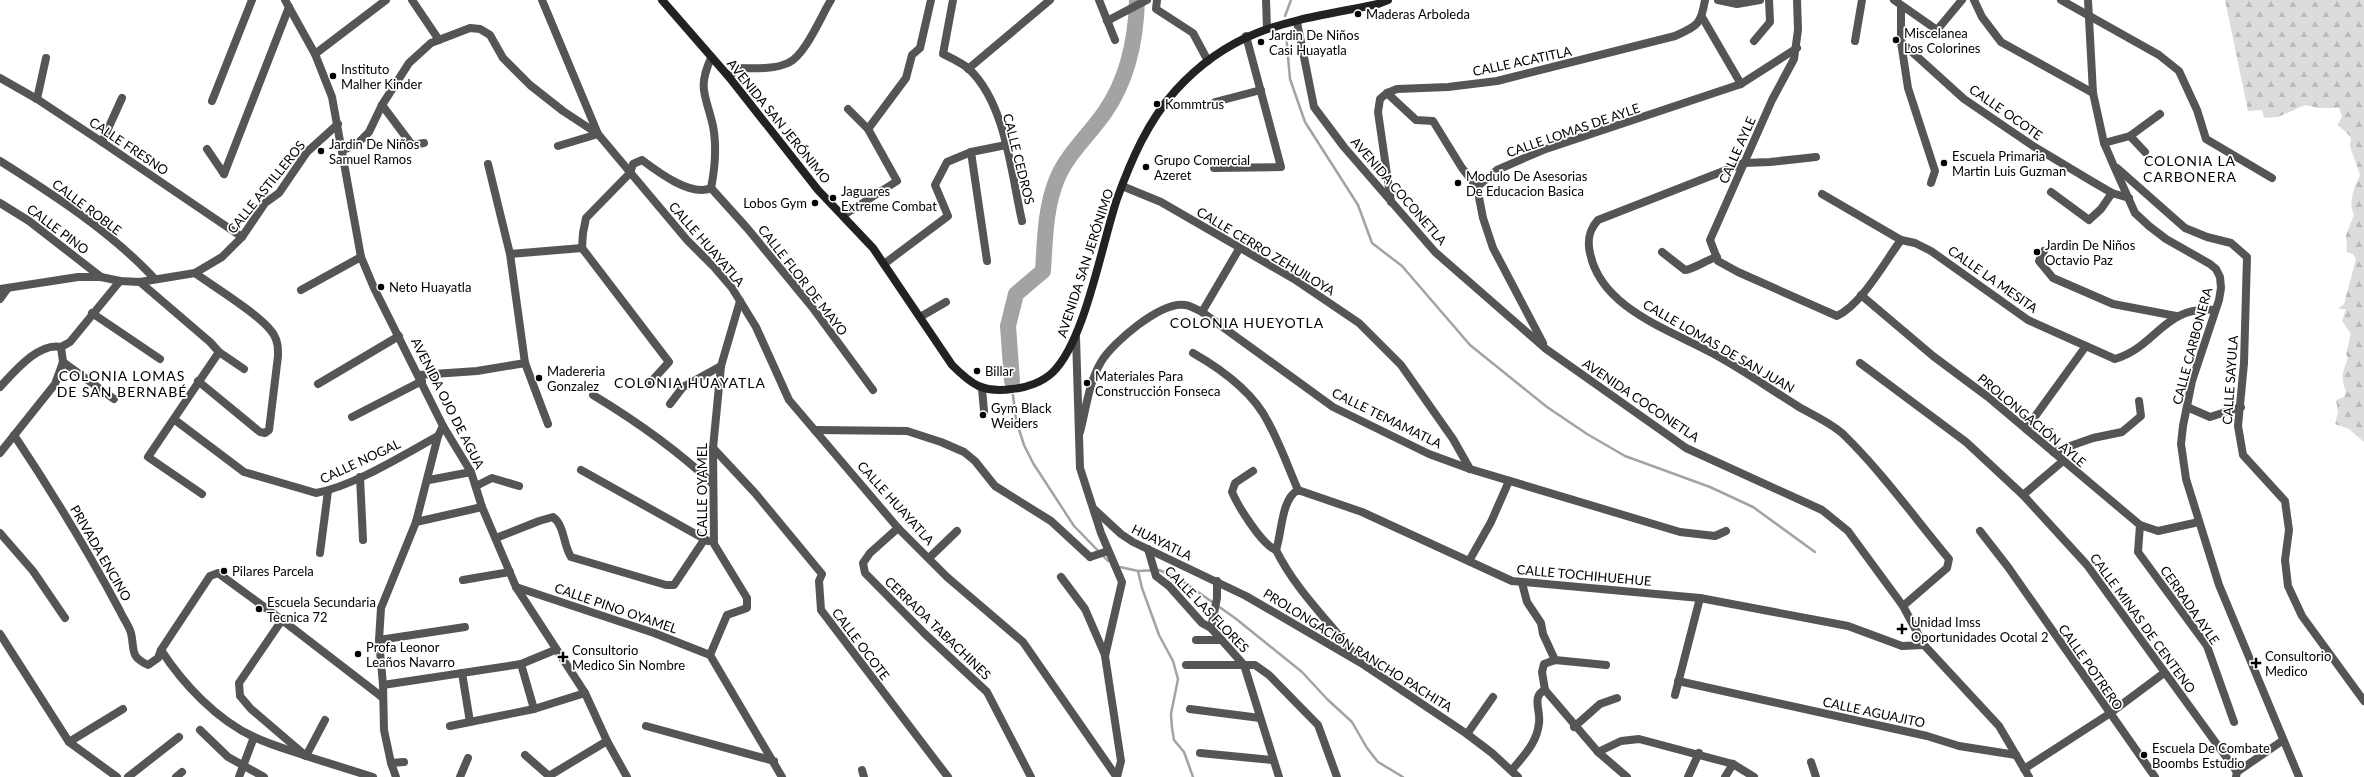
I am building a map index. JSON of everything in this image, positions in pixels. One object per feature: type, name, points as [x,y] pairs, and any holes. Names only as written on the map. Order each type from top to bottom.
[{"type":"main road","name":"AVENIDA SAN JERÓNIMO","points":[[662,0],[729,77],[818,190],[844,215],[873,248],[952,365],[967,380],[982,389],[1011,390],[1024,388],[1036,383],[1053,372],[1076,337],[1122,186],[1136,153],[1154,120],[1176,90],[1227,46],[1246,36],[1267,28],[1378,4],[1388,0]]},
{"type":"street","points":[[212,101],[252,0]]},
{"type":"street","points":[[315,54],[386,0]]},
{"type":"street","points":[[412,0],[439,40]]},
{"type":"street","points":[[542,0],[598,134],[558,146]]},
{"type":"street","points":[[729,77],[737,68],[764,68],[789,63],[802,52],[830,0]]},
{"type":"street","points":[[868,129],[906,78],[912,55],[920,48],[932,0]]},
{"type":"street","name":"CALLE CEDROS","points":[[953,0],[943,54],[968,69],[988,93],[1001,126],[1022,221]]},
{"type":"street","points":[[968,69],[1050,0]]},
{"type":"street","points":[[1099,0],[1109,20],[1115,40]]},
{"type":"street","points":[[1109,20],[1147,0]]},
{"type":"street","points":[[1157,0],[1156,9],[1194,33],[1208,61]]},
{"type":"street","points":[[1266,0],[1267,28]]},
{"type":"street","points":[[1705,0],[1702,17],[1741,84]]},
{"type":"street","points":[[1718,0],[1737,4],[1760,0]]},
{"type":"street","points":[[1754,41],[1770,22],[1769,0]]},
{"type":"street","name":"CALLE AYLE","points":[[1716,257],[1710,240],[1772,100],[1794,59],[1797,48],[1797,0]]},
{"type":"street","points":[[1855,41],[1862,0]]},
{"type":"street","points":[[1894,0],[1938,30],[1962,0]]},
{"type":"street","points":[[1974,0],[1982,17],[2001,42],[2093,93]]},
{"type":"street","points":[[2061,0],[2159,55],[2179,71],[2197,110],[2206,139],[2272,178]]},
{"type":"street","name":"CALLE CARBONERA","points":[[2088,0],[2093,93],[2104,143],[2135,213],[2166,239],[2216,269],[2221,288],[2200,354],[2187,407],[2181,444],[2186,479],[2219,585],[2282,741],[2299,777]]},
{"type":"street","points":[[207,149],[224,174],[287,3]]},
{"type":"street","name":"AVENIDA OJO DE AGUA","points":[[287,3],[315,54],[332,97],[343,150],[361,257],[444,426],[471,472],[482,508],[516,587],[555,650],[585,693],[607,741],[626,775]]},
{"type":"street","points":[[1901,6],[1901,42],[1908,88],[1935,171],[1932,183]]},
{"type":"street","name":"CALLE ACATITLA","points":[[1387,93],[1397,89],[1448,87],[1497,81],[1675,36],[1692,28],[1702,17]]},
{"type":"street","name":"AVENIDA COCONETLA","points":[[1297,22],[1314,107],[1344,147],[1435,252],[1546,349],[1686,448],[1822,510],[1848,531],[1903,606],[1924,645],[1999,726],[2029,777]]},
{"type":"street","name":"CALLE HUAYATLA","points":[[343,150],[357,144],[369,132],[382,105],[409,63],[431,43],[470,28],[480,29],[490,35],[503,58],[530,85],[563,111],[598,134],[687,240],[714,268],[740,302],[756,327],[789,400],[898,528],[973,601],[1023,642],[1117,776]]},
{"type":"street","points":[[1214,168],[1281,167],[1246,36]]},
{"type":"street","name":"CALLE OCOTE","points":[[1901,42],[1964,99],[2033,146],[2112,193],[2129,198]]},
{"type":"street","name":"CALLE LOMAS DE AYLE","points":[[1477,187],[1497,170],[1542,150],[1741,84],[1797,48]]},
{"type":"street","points":[[37,99],[46,58]]},
{"type":"street","points":[[649,384],[669,362],[582,248],[583,233],[586,218],[630,173],[633,164],[642,160],[662,174],[699,191],[711,188],[716,148],[713,127],[704,96],[703,79],[711,58]]},
{"type":"street","name":"CALLE FRESNO","points":[[0,78],[37,99],[242,237]]},
{"type":"street","points":[[1214,102],[1261,90]]},
{"type":"street","points":[[1391,203],[1378,112],[1380,99],[1387,93],[1416,120],[1433,121],[1462,168],[1477,187],[1483,218],[1493,248],[1546,349]]},
{"type":"street","points":[[102,142],[122,98]]},
{"type":"street","points":[[382,105],[412,145],[424,143]]},
{"type":"street","points":[[844,215],[897,181],[868,129],[848,109]]},
{"type":"street","points":[[2104,143],[2130,136],[2160,114]]},
{"type":"street","name":"CALLE ASTILLEROS","points":[[4,288],[51,280],[101,276],[120,281],[140,282],[154,278],[196,273],[222,257],[242,237],[265,203],[279,193],[307,152],[338,124]]},
{"type":"street","points":[[2130,136],[2145,152]]},
{"type":"street","points":[[884,264],[948,216],[934,185],[947,162],[971,152],[1006,146]]},
{"type":"street","points":[[971,152],[987,261]]},
{"type":"street","points":[[1744,163],[1816,157]]},
{"type":"street","name":"CALLE ROBLE","points":[[0,161],[76,213],[141,264],[154,278]]},
{"type":"street","name":"CALLE LOMAS DE SAN JUAN","points":[[1744,163],[1598,220],[1591,228],[1588,244],[1593,267],[1605,286],[1622,302],[1651,322],[1713,353],[1842,433],[1949,559],[1947,568],[1903,606]]},
{"type":"street","points":[[488,164],[510,254],[525,363],[548,424]]},
{"type":"street","name":"CALLE SAYULA","points":[[2112,164],[2137,188],[2185,228],[2208,237],[2231,243],[2247,257],[2244,363],[2238,426],[2243,455],[2285,500],[2289,530],[2285,560],[2288,586],[2302,616],[2364,701]]},
{"type":"street","name":"CALLE CERRO ZEHUILOYA","points":[[1122,186],[1161,202],[1239,249],[1294,279],[1359,323],[1400,365],[1453,439],[1470,469]]},
{"type":"street","name":"CALLE FLOR DE MAYO","points":[[711,188],[748,228],[812,307],[873,390]]},
{"type":"street","points":[[2051,192],[2089,220],[2101,209],[2112,193]]},
{"type":"street","name":"CALLE LA MESITA","points":[[1822,194],[1901,240],[1914,243],[1936,255],[2028,320],[2115,359],[2120,357],[2176,316],[2191,310],[2215,310]]},
{"type":"street","name":"CALLE PINO","points":[[0,203],[29,221],[101,276]]},
{"type":"street","points":[[1662,252],[1672,262],[1685,270],[1691,269],[1702,261],[1716,257],[1718,261],[1738,272],[1837,316],[1844,313],[1861,295],[1901,240]]},
{"type":"street","points":[[510,254],[582,248]]},
{"type":"street","points":[[1202,312],[1239,249]]},
{"type":"street","points":[[2044,251],[2039,261],[2053,278],[2113,304],[2176,316]]},
{"type":"street","points":[[301,290],[361,257]]},
{"type":"street","points":[[196,273],[264,323],[273,333],[278,345],[272,419],[269,430],[265,433],[260,432],[198,381]]},
{"type":"street","points":[[0,386],[44,348],[54,346],[62,347],[70,342],[92,313],[120,281]]},
{"type":"street","points":[[140,282],[210,342],[219,352],[244,369]]},
{"type":"street","points":[[0,299],[4,288]]},
{"type":"street","name":"PROLONGACIÓN AYLE","points":[[1861,295],[1933,356],[1988,397],[2140,525],[2158,532],[2199,522]]},
{"type":"street","name":"CALLE OYAMEL","points":[[710,655],[727,616],[747,608],[747,598],[714,544],[713,448],[721,366],[740,302]]},
{"type":"street","points":[[920,317],[946,302]]},
{"type":"street","name":"CALLE TEMAMATLA","points":[[1080,432],[1095,376],[1101,362],[1118,340],[1139,324],[1172,306],[1184,304],[1202,312],[1333,407],[1429,454],[1470,469],[1680,532],[1715,536],[1726,531]]},
{"type":"street","points":[[92,313],[160,359]]},
{"type":"street","points":[[318,384],[400,336]]},
{"type":"street","points":[[1076,337],[1080,468],[1108,551],[1122,582],[1106,656]]},
{"type":"street","points":[[2026,429],[2086,346]]},
{"type":"street","points":[[0,452],[54,384],[63,362],[62,347]]},
{"type":"street","points":[[202,494],[148,457],[175,420],[198,381],[219,352]]},
{"type":"street","points":[[1192,353],[1225,373],[1258,408],[1268,422],[1298,490],[1292,493],[1286,506],[1276,550],[1292,579],[1342,637],[1361,664]]},
{"type":"street","points":[[63,362],[114,399]]},
{"type":"street","points":[[352,417],[421,378],[525,363]]},
{"type":"street","name":"CALLE MINAS DE CENTENO","points":[[1860,363],[1966,442],[2023,494],[2087,565],[2236,774],[2282,741]]},
{"type":"street","points":[[670,404],[683,387],[721,366]]},
{"type":"street","points":[[982,389],[984,411]]},
{"type":"street","points":[[593,395],[638,422],[688,460],[713,484]]},
{"type":"street","points":[[2053,452],[2093,438],[2122,432],[2141,416],[2139,401]]},
{"type":"street","points":[[2187,407],[2210,417],[2241,407]]},
{"type":"street","name":"CALLE NOGAL","points":[[175,420],[244,472],[316,493],[328,491],[360,477],[438,436]]},
{"type":"street","points":[[396,777],[391,763],[384,730],[382,697],[383,685],[379,640],[381,608],[416,522],[428,480],[438,436],[444,426]]},
{"type":"street","points":[[815,430],[907,431],[941,442],[969,456],[995,486],[1051,521],[1090,556],[1108,551]]},
{"type":"street","name":"PRIVADA ENCINO","points":[[14,435],[47,484],[117,606],[131,632],[132,650],[139,660],[148,665],[158,658],[161,650]]},
{"type":"street","name":"CALLE OCOTE","points":[[713,448],[755,493],[822,574],[819,581],[821,610],[948,777]]},
{"type":"street","points":[[2023,494],[2063,461]]},
{"type":"street","points":[[581,470],[643,503],[704,540],[714,544]]},
{"type":"street","points":[[1253,471],[1236,484],[1232,492],[1253,527],[1271,549],[1276,550]]},
{"type":"street","points":[[428,480],[471,472]]},
{"type":"street","points":[[360,477],[363,540]]},
{"type":"street","points":[[476,486],[492,478],[519,486]]},
{"type":"street","points":[[1469,561],[1491,522],[1509,481]]},
{"type":"street","name":"CALLE TOCHIHUEHUE","points":[[1298,490],[1362,512],[1512,581],[1700,598],[1848,626],[1902,646],[1924,645]]},
{"type":"street","points":[[320,553],[328,491]]},
{"type":"street","points":[[416,522],[482,508]]},
{"type":"street","name":"HUAYATLA","points":[[1095,510],[1121,534],[1148,549],[1226,586]]},
{"type":"street","points":[[496,538],[553,517],[559,521],[571,557],[666,585],[674,585],[704,540]]},
{"type":"street","name":"CERRADA AYLE","points":[[2140,525],[2138,552],[2207,646],[2234,722]]},
{"type":"street","name":"CERRADA TABACHINES","points":[[898,528],[870,553],[863,563],[865,573],[919,629],[987,692],[1031,777]]},
{"type":"street","points":[[929,558],[957,531]]},
{"type":"street","name":"CALLE POTRERO","points":[[1980,531],[2008,567],[2155,777]]},
{"type":"street","points":[[0,533],[33,571],[65,618]]},
{"type":"street","name":"CALLE LAS FLORES","points":[[1148,549],[1156,576],[1169,586],[1202,623],[1211,628],[1244,665],[1279,777]]},
{"type":"street","points":[[463,580],[510,572]]},
{"type":"street","points":[[373,777],[306,756],[254,737],[234,726],[209,706],[179,675],[161,650],[210,576],[218,573],[382,697]]},
{"type":"street","points":[[1061,577],[1085,608],[1106,656],[1121,761],[1117,776]]},
{"type":"street","points":[[1211,628],[1217,581]]},
{"type":"street","points":[[1522,583],[1527,602],[1541,623],[1543,634],[1555,660]]},
{"type":"street","name":"PROLONGACIÓN RANCHO PACHITA","points":[[1226,586],[1361,664],[1467,734],[1512,770],[1518,777]]},
{"type":"street","name":"CALLE PINO OYAMEL","points":[[516,587],[654,632],[710,655]]},
{"type":"street","points":[[1675,695],[1700,598]]},
{"type":"street","points":[[282,620],[239,683],[240,696],[251,709],[306,756]]},
{"type":"street","points":[[379,640],[465,627]]},
{"type":"street","points":[[0,634],[69,742],[117,777]]},
{"type":"street","points":[[1196,640],[1222,640]]},
{"type":"street","points":[[383,685],[521,664],[555,650]]},
{"type":"street","points":[[710,655],[774,761],[782,777]]},
{"type":"street","points":[[1606,665],[1555,660],[1544,664],[1542,672],[1545,690],[1574,727],[1598,752],[1627,777]]},
{"type":"street","points":[[521,664],[534,709]]},
{"type":"street","points":[[1186,665],[1255,666],[1269,675],[1318,725],[1337,777]]},
{"type":"street","points":[[462,673],[470,722]]},
{"type":"street","points":[[2024,770],[2110,714],[2164,673]]},
{"type":"street","name":"CALLE AGUAJITO","points":[[1678,681],[1927,736],[1984,751],[2016,755]]},
{"type":"street","points":[[1512,770],[1527,752],[1538,735],[1540,718],[1537,698],[1540,692],[1545,690]]},
{"type":"street","points":[[450,726],[534,709],[585,693]]},
{"type":"street","points":[[1467,734],[1493,698]]},
{"type":"street","points":[[1574,727],[1600,704],[1617,698]]},
{"type":"street","points":[[1190,708],[1260,718]]},
{"type":"street","points":[[69,742],[123,709]]},
{"type":"street","points":[[306,756],[325,720]]},
{"type":"street","points":[[646,726],[774,761]]},
{"type":"street","points":[[200,730],[228,757],[244,768],[264,777]]},
{"type":"street","points":[[128,777],[179,736]]},
{"type":"street","points":[[239,777],[244,768],[254,737]]},
{"type":"street","points":[[1598,752],[1621,740],[1639,739],[1699,753],[1733,764],[1754,777]]},
{"type":"street","points":[[525,755],[549,776],[607,741]]},
{"type":"street","points":[[1200,753],[1273,760]]},
{"type":"street","points":[[1688,777],[1699,753]]},
{"type":"street","points":[[460,777],[468,758]]},
{"type":"street","points":[[391,763],[404,762]]},
{"type":"street","points":[[1811,762],[1816,777]]},
{"type":"street","points":[[1725,777],[1733,764]]},
{"type":"street","points":[[626,775],[634,777]]},
{"type":"green space","points":[[2225,0],[2364,0],[2364,442],[2349,429],[2335,424],[2338,412],[2336,400],[2344,397],[2346,391],[2343,382],[2343,374],[2348,358],[2346,354],[2351,334],[2342,321],[2346,309],[2338,309],[2344,304],[2356,259],[2353,254],[2347,252],[2346,235],[2354,215],[2352,210],[2352,200],[2360,175],[2350,146],[2351,137],[2338,125],[2342,116],[2339,108],[2319,108],[2305,105],[2278,117],[2264,118],[2262,110],[2248,111]]},
{"type":"waterway","points":[[1012,381],[1008,326],[1016,294],[1043,271],[1045,236],[1050,201],[1061,170],[1113,100],[1125,73],[1135,29],[1137,0]]},
{"type":"waterway","points":[[1285,16],[1291,0]]},
{"type":"waterway","points":[[1286,34],[1290,79],[1305,122],[1358,205],[1372,243],[1402,266],[1470,345],[1547,407],[1587,434],[1625,456],[1710,487],[1753,507],[1815,552]]},
{"type":"waterway","points":[[1013,395],[1016,420],[1024,445],[1033,463],[1074,526],[1108,561]]},
{"type":"waterway","points":[[1120,567],[1138,571],[1142,588],[1159,635],[1173,661],[1178,679],[1171,714],[1174,740],[1184,752],[1193,777]]},
{"type":"waterway","points":[[1138,571],[1159,570],[1178,578],[1235,618],[1302,672],[1327,699],[1352,722],[1367,748],[1378,762],[1403,777]]},
{"type":"place","name":"Maderas Arboleda","points":[[1358,14]]},
{"type":"place","name":"Miscelanea Los Colorines","points":[[1896,40]]},
{"type":"place","name":"Jardin De Niños Casi Huayatla","points":[[1261,42]]},
{"type":"place","name":"Instituto Malher Kinder","points":[[333,76]]},
{"type":"place","name":"Kommtrus","points":[[1157,104]]},
{"type":"place","name":"Jardin De Niños Samuel Ramos","points":[[321,151]]},
{"type":"place","name":"Escuela Primaria Martin Luis Guzman","points":[[1944,163]]},
{"type":"place","name":"Grupo Comercial Azeret","points":[[1146,167]]},
{"type":"place","name":"Modulo De Asesorias De Educacion Basica","points":[[1458,183]]},
{"type":"place","name":"Jaguares Extreme Combat","points":[[833,198]]},
{"type":"place","name":"Lobos Gym","points":[[815,203]]},
{"type":"place","name":"Jardin De Niños Octavio Paz","points":[[2037,252]]},
{"type":"place","name":"Neto Huayatla","points":[[381,287]]},
{"type":"place","name":"Billar","points":[[977,371]]},
{"type":"place","name":"Madereria Gonzalez","points":[[539,378]]},
{"type":"place","name":"Materiales Para Construcción Fonseca","points":[[1087,383]]},
{"type":"place","name":"Gym Black Weiders","points":[[983,415]]},
{"type":"place","name":"Pilares Parcela","points":[[224,571]]},
{"type":"place","name":"Escuela Secundaria Tecnica 72","points":[[259,609]]},
{"type":"place","name":"Unidad Imss Oportunidades Ocotal 2","points":[[1902,629]]},
{"type":"place","name":"Profa Leonor Leaños Navarro","points":[[358,654]]},
{"type":"place","name":"Consultorio Medico Sin Nombre","points":[[563,657]]},
{"type":"place","name":"Consultorio Medico","points":[[2256,663]]},
{"type":"place","name":"Escuela De Combate Boombs Estudio","points":[[2144,755]]},
{"type":"district","name":"COLONIA LA CARBONERA","points":[[2190,168]]},
{"type":"district","name":"COLONIA HUEYOTLA","points":[[1247,322]]},
{"type":"district","name":"COLONIA HUAYATLA","points":[[690,382]]},
{"type":"district","name":"COLONIA LOMAS DE SAN BERNABÉ","points":[[122,384]]}]
